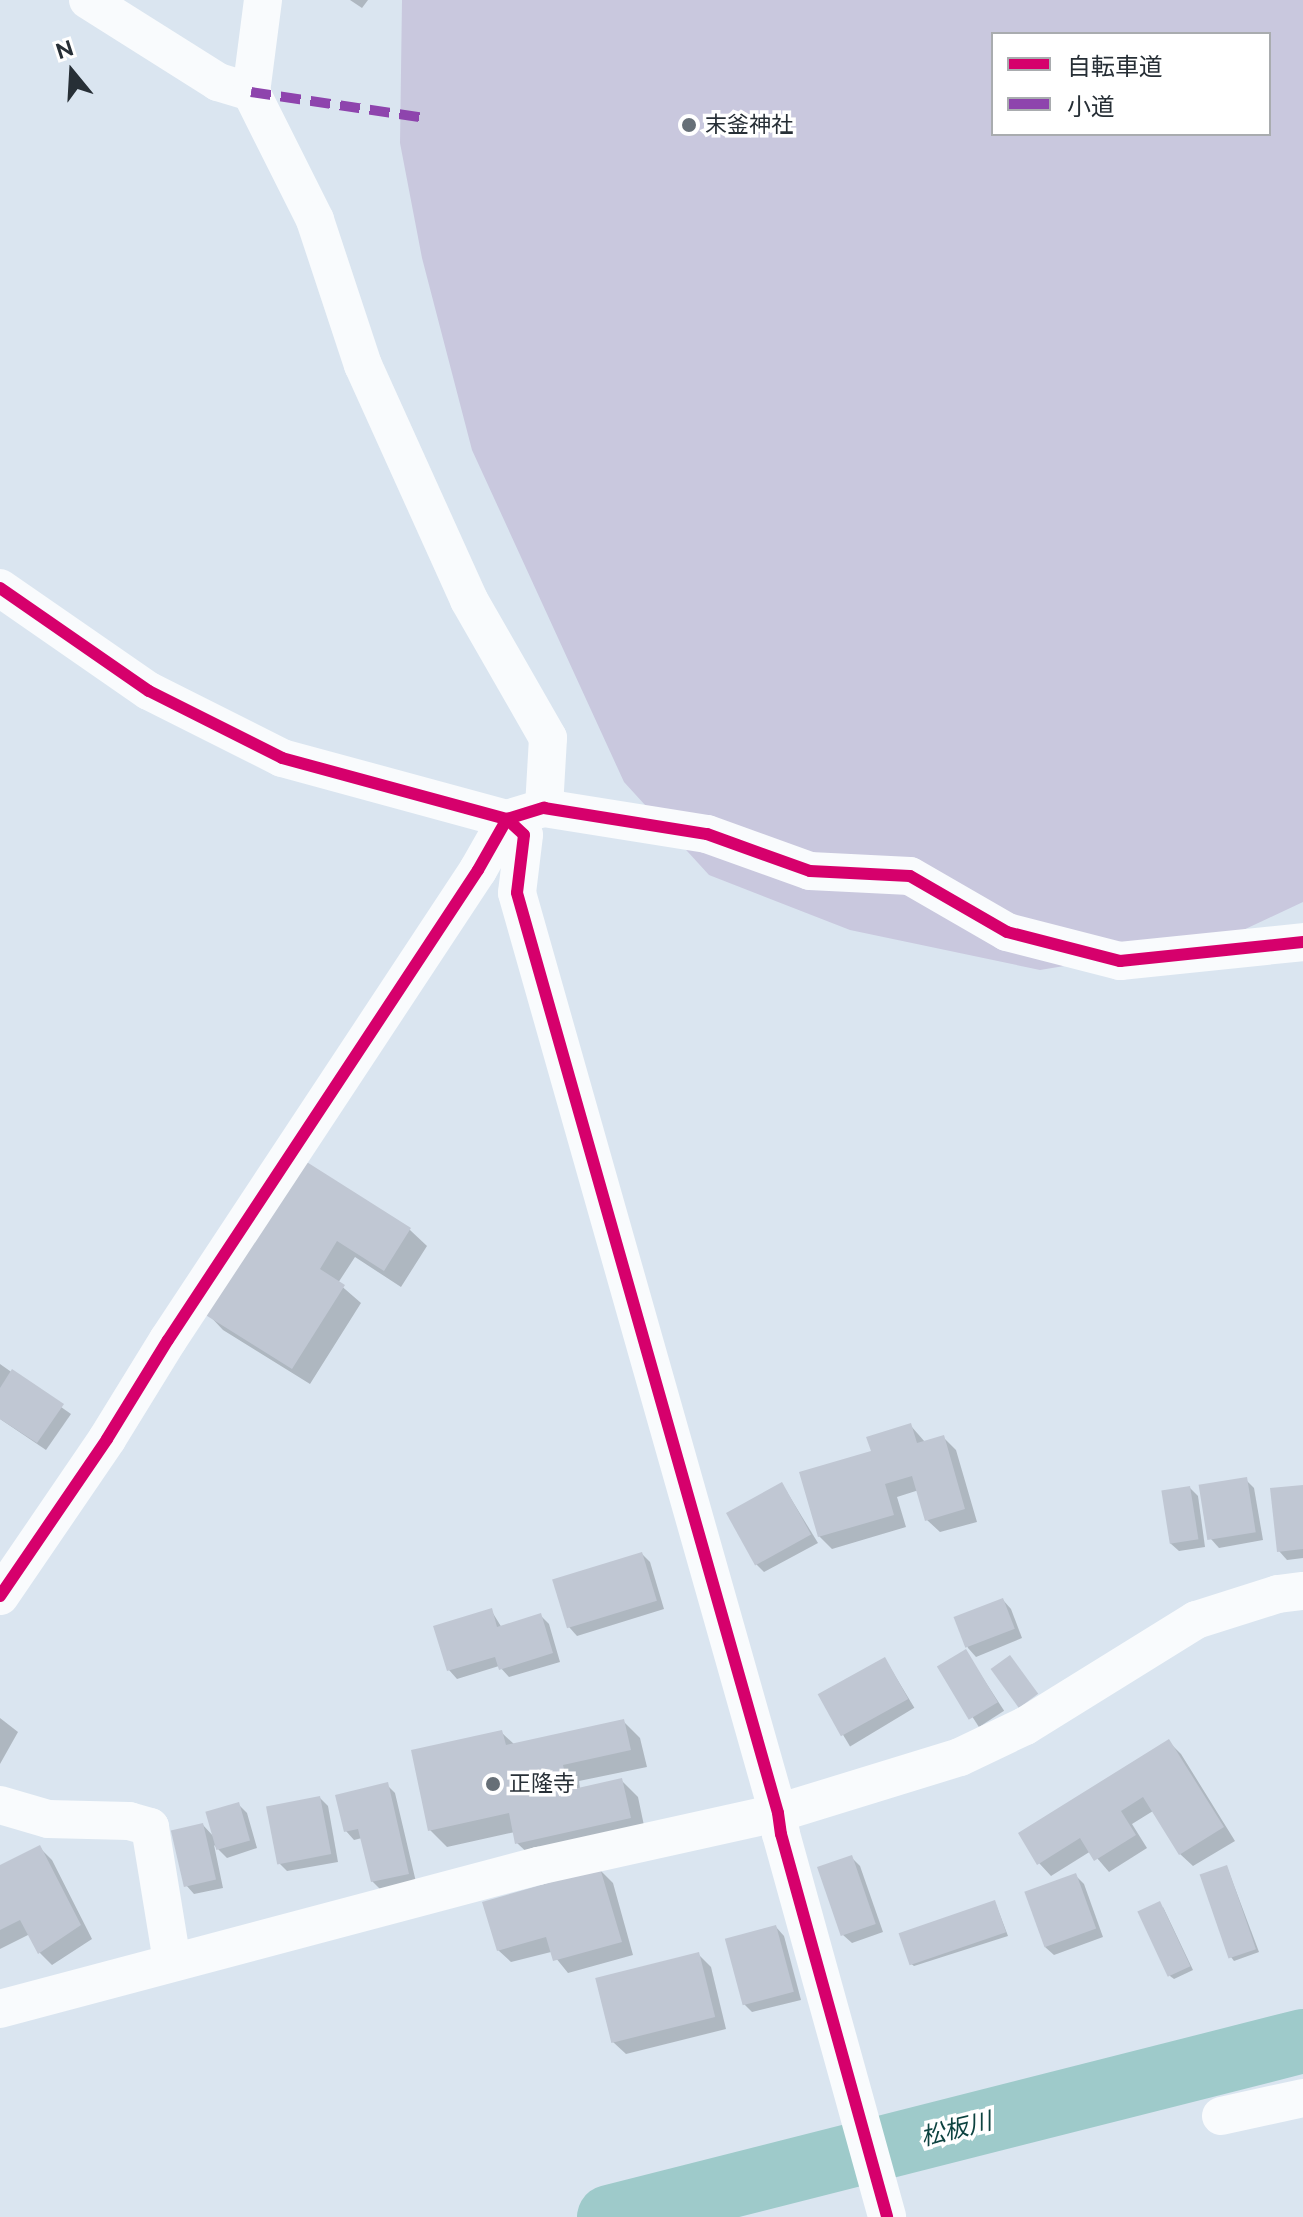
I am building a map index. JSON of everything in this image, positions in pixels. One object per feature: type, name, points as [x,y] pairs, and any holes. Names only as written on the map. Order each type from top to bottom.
[{"type":"street","points":[[88,0],[218,82],[251,92]]},
{"type":"street","points":[[263,0],[251,92],[315,220],[363,365],[469,600],[548,738],[544,808]]},
{"type":"street","points":[[0,588],[149,691],[282,758],[507,819],[524,835],[517,893],[778,1813],[781,1834],[884,2207]]},
{"type":"street","points":[[0,1596],[107,1439],[168,1340],[478,870],[507,819],[544,808],[707,834],[810,871],[910,876],[1007,932],[1120,961],[1303,942]]},
{"type":"street","points":[[0,2009],[538,1866],[778,1813],[960,1757],[1025,1726],[1196,1620],[1278,1594],[1303,1591]]},
{"type":"street","points":[[0,1805],[48,1819],[129,1821],[150,1827],[172,1962]]},
{"type":"street","points":[[1221,2116],[1303,2098]]},
{"type":"shaded area","points":[[402,0],[1303,0],[1303,902],[1222,940],[1040,970],[850,930],[709,875],[624,782],[472,450],[422,258],[400,143]]},
{"type":"building","points":[[302,1159],[411,1228],[384,1271],[337,1241],[320,1269],[345,1285],[292,1369],[204,1314]]},
{"type":"building","points":[[12,1369],[64,1404],[37,1443],[0,1419],[0,1388]]},
{"type":"building","points":[[911,1423],[917,1443],[944,1435],[965,1509],[925,1521],[912,1476],[885,1484],[894,1515],[818,1537],[799,1472],[871,1451],[866,1437]]},
{"type":"building","points":[[1247,1477],[1256,1532],[1207,1540],[1199,1485]]},
{"type":"building","points":[[782,1482],[811,1534],[755,1566],[726,1513]]},
{"type":"building","points":[[1303,1485],[1303,1549],[1277,1552],[1270,1488]]},
{"type":"building","points":[[1190,1486],[1198,1539],[1170,1544],[1161,1491]]},
{"type":"building","points":[[642,1552],[657,1601],[567,1628],[552,1579]]},
{"type":"building","points":[[1003,1598],[1015,1629],[965,1648],[954,1617]]},
{"type":"building","points":[[492,1608],[497,1627],[541,1613],[553,1653],[499,1670],[495,1657],[447,1671],[433,1626]]},
{"type":"building","points":[[966,1649],[998,1702],[969,1720],[937,1667]]},
{"type":"building","points":[[1010,1655],[1038,1694],[1019,1708],[991,1669]]},
{"type":"building","points":[[885,1657],[908,1699],[841,1736],[818,1694]]},
{"type":"building","name":"正隆寺","points":[[624,1719],[631,1750],[563,1765],[569,1790],[622,1778],[631,1818],[515,1844],[509,1813],[428,1831],[411,1750],[502,1730],[506,1745]]},
{"type":"building","points":[[1169,1739],[1224,1827],[1179,1855],[1143,1797],[1121,1811],[1136,1835],[1094,1861],[1080,1838],[1037,1865],[1018,1833]]},
{"type":"building","points":[[388,1782],[409,1874],[371,1882],[358,1829],[344,1832],[335,1795]]},
{"type":"building","points":[[320,1796],[331,1854],[277,1864],[266,1806]]},
{"type":"building","points":[[239,1802],[250,1840],[216,1850],[205,1812]]},
{"type":"building","points":[[203,1823],[216,1880],[184,1887],[171,1830]]},
{"type":"building","points":[[40,1845],[81,1925],[38,1954],[20,1920],[0,1930],[0,1865]]},
{"type":"building","points":[[852,1855],[876,1924],[841,1936],[817,1867]]},
{"type":"building","points":[[1227,1865],[1256,1949],[1229,1959],[1200,1874]]},
{"type":"building","points":[[600,1868],[622,1942],[553,1961],[546,1937],[497,1951],[482,1902]]},
{"type":"building","points":[[1076,1873],[1096,1928],[1044,1947],[1024,1892]]},
{"type":"building","points":[[995,1900],[1006,1932],[910,1965],[899,1933]]},
{"type":"building","points":[[1160,1901],[1190,1966],[1168,1977],[1137,1912]]},
{"type":"building","points":[[776,1925],[794,1992],[743,2005],[725,1939]]},
{"type":"building","points":[[699,1952],[715,2017],[611,2043],[595,1978]]},
{"type":"waterway","name":"松板川","points":[[609,2217],[1303,2041]]},
{"type":"marked path","points":[[251,92],[426,118]]},
{"type":"cycle path","points":[[0,588],[149,691],[282,758],[507,819],[524,835],[517,893],[778,1813],[781,1834],[887,2217]]},
{"type":"cycle path","points":[[0,1596],[107,1439],[168,1340],[478,870],[507,819],[544,808],[707,834],[810,871],[910,876],[1007,932],[1120,961],[1303,942]]},
{"type":"place","name":"末釜神社","points":[[689,125]]},
{"type":"place","name":"正隆寺","points":[[493,1784]]}]
